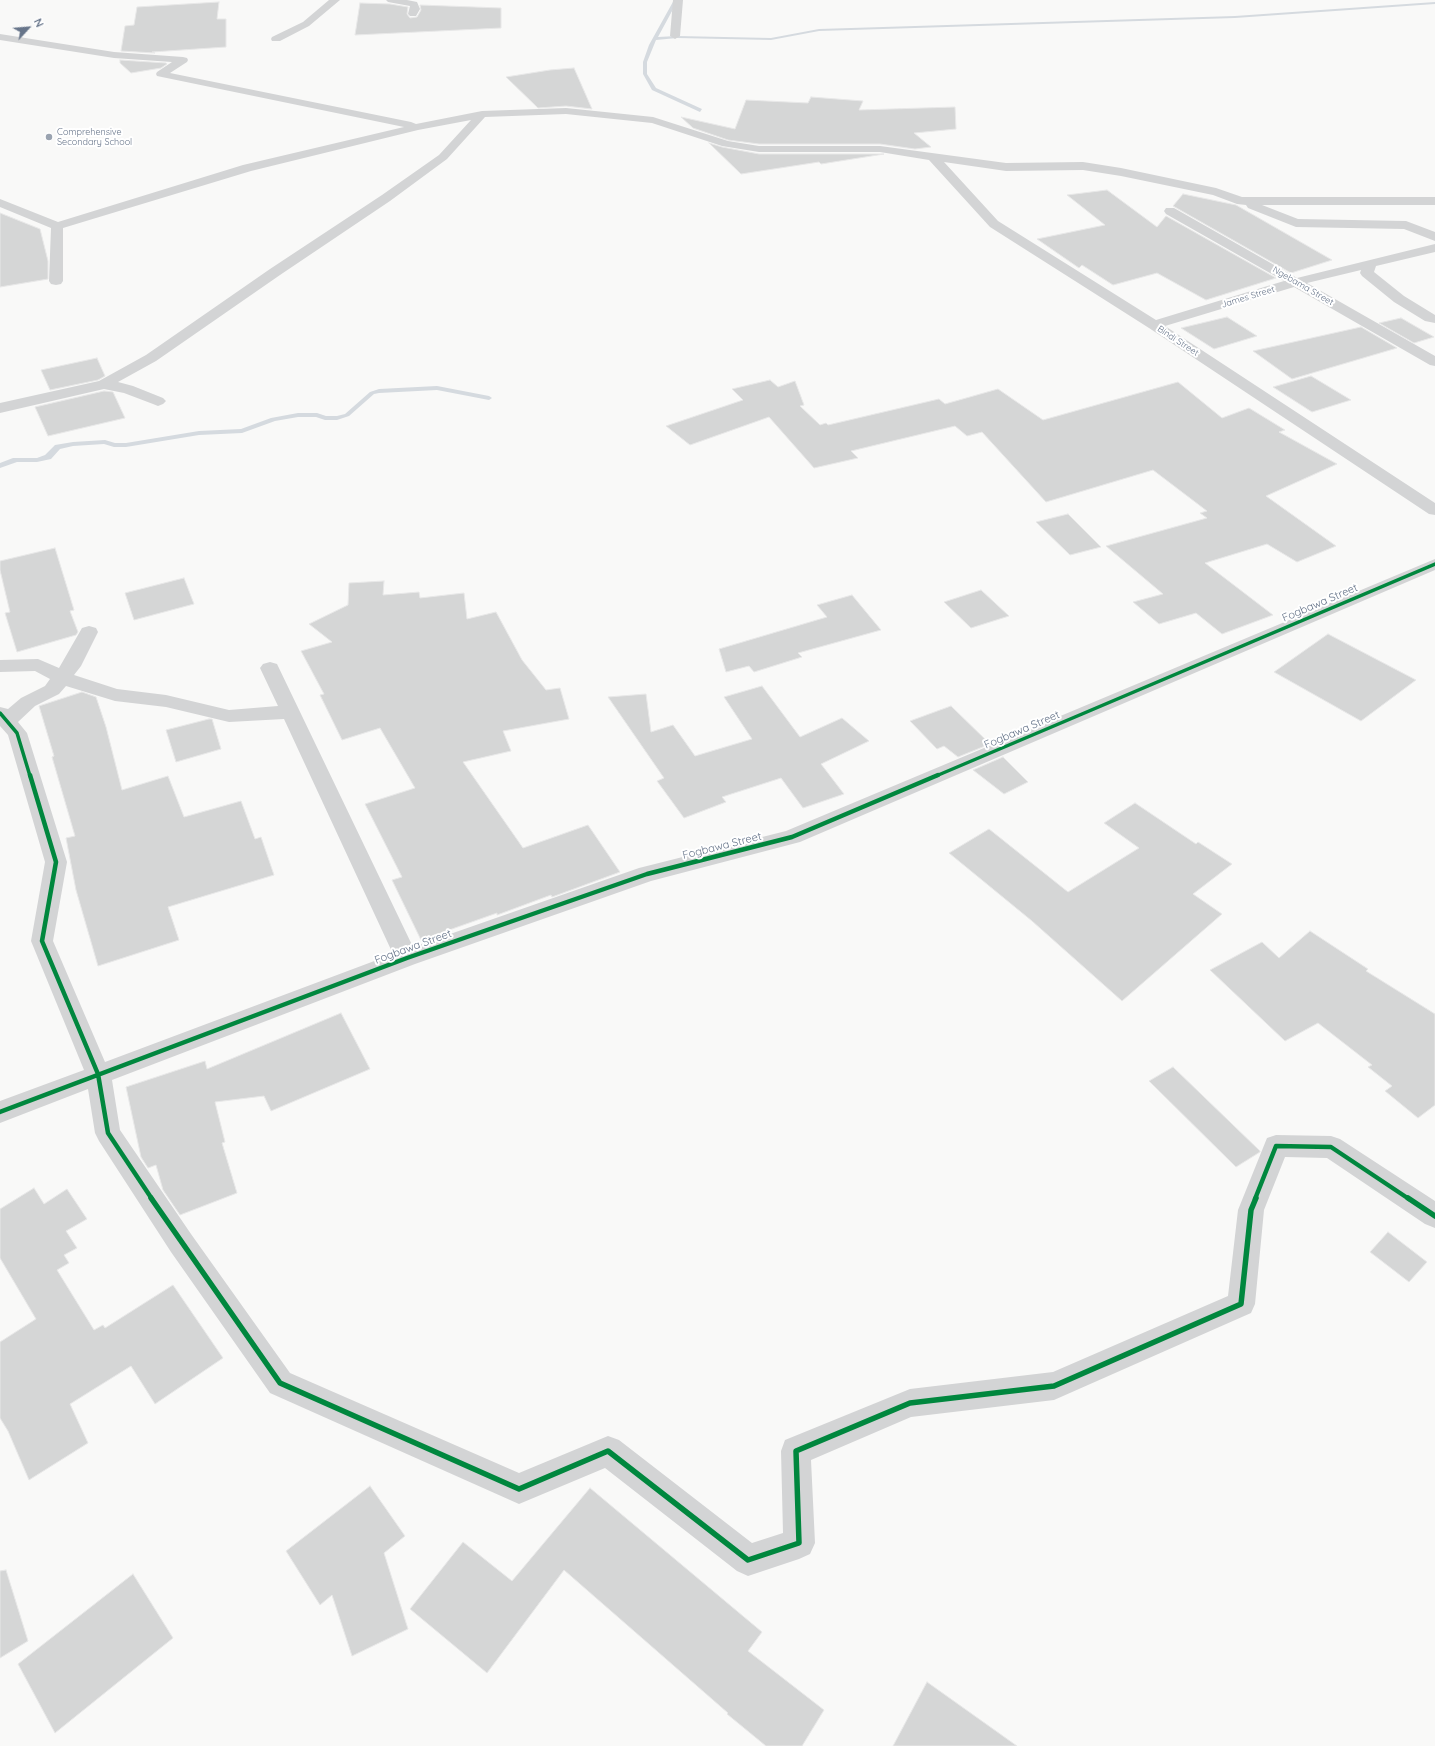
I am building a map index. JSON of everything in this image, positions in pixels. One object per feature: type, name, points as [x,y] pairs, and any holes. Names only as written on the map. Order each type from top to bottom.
[{"type":"street","points":[[276,39],[306,24],[335,0]]},
{"type":"street","points":[[391,0],[414,4],[415,9],[413,14]]},
{"type":"street","points":[[675,36],[678,0]]},
{"type":"street","points":[[0,37],[114,55],[183,60],[161,74],[418,127]]},
{"type":"street","points":[[0,203],[57,226],[247,168],[418,127],[482,114],[566,111],[653,120],[726,144],[759,149],[880,149],[1006,167],[1083,166],[1122,172],[1216,192],[1296,223],[1406,225],[1435,237]]},
{"type":"street","points":[[0,408],[104,384],[151,358],[275,272],[386,198],[443,156],[482,114]]},
{"type":"street","name":"Bindi Street","points":[[933,157],[994,224],[1154,325],[1435,510]]},
{"type":"street","points":[[1241,201],[1435,201]]},
{"type":"street","name":"Ngebama Street","points":[[1170,211],[1435,362]]},
{"type":"street","points":[[56,281],[57,226]]},
{"type":"street","name":"James Street","points":[[1154,325],[1296,282],[1435,248]]},
{"type":"street","points":[[1370,264],[1367,273],[1399,299],[1430,318],[1435,319]]},
{"type":"street","points":[[104,384],[128,389],[158,400]]},
{"type":"street","name":"Fogbawa Street","points":[[0,1112],[407,958],[647,874],[792,838],[1435,564]]},
{"type":"street","points":[[89,632],[71,666],[52,690],[28,702],[4,717],[17,733],[56,862],[42,941],[98,1074],[108,1133],[181,1243],[280,1384],[519,1489],[608,1451],[748,1560],[799,1543],[796,1452],[910,1403],[1054,1386],[1241,1304],[1251,1210],[1276,1146],[1331,1147],[1435,1216]]},
{"type":"street","points":[[0,666],[38,665],[62,678],[115,695],[166,701],[229,716],[291,712]]},
{"type":"street","points":[[270,668],[407,958]]},
{"type":"building","points":[[219,2],[217,19],[226,19],[226,47],[152,52],[155,53],[121,51],[125,26],[134,25],[137,7]]},
{"type":"building","points":[[360,3],[390,4],[408,7],[407,14],[410,18],[417,17],[421,10],[420,5],[501,8],[501,28],[355,35]]},
{"type":"building","points":[[120,60],[167,64],[161,68],[131,73],[120,63]]},
{"type":"building","points":[[574,68],[592,109],[566,106],[538,108],[506,77],[550,70]]},
{"type":"building","points":[[811,97],[863,101],[859,110],[955,107],[956,129],[914,133],[931,147],[915,149],[880,144],[759,144],[728,140],[693,128],[681,117],[735,129],[746,100],[808,103]]},
{"type":"building","points":[[709,143],[759,154],[884,154],[741,174]]},
{"type":"building","points":[[1107,190],[1157,227],[1166,216],[1276,278],[1206,300],[1157,273],[1113,285],[1082,265],[1079,268],[1037,239],[1105,225],[1067,195]]},
{"type":"building","points":[[1183,194],[1236,205],[1332,260],[1291,273],[1173,206]]},
{"type":"building","points":[[0,213],[40,229],[48,261],[48,279],[0,287]]},
{"type":"building","points":[[1227,317],[1257,336],[1214,349],[1181,328]]},
{"type":"building","points":[[1401,318],[1434,337],[1414,343],[1379,323]]},
{"type":"building","points":[[1361,327],[1397,348],[1292,379],[1253,351]]},
{"type":"building","points":[[97,358],[105,376],[98,380],[50,390],[41,370]]},
{"type":"building","points":[[1311,376],[1351,400],[1312,412],[1273,387]]},
{"type":"building","points":[[770,380],[778,387],[795,381],[804,405],[800,406],[820,425],[826,423],[828,425],[939,399],[945,404],[998,389],[1043,420],[1178,382],[1222,418],[1249,408],[1285,430],[1279,432],[1337,464],[1266,496],[1336,546],[1297,562],[1267,544],[1205,563],[1273,615],[1222,634],[1196,613],[1159,624],[1133,602],[1163,594],[1106,546],[1207,518],[1200,513],[1207,511],[1153,470],[1046,502],[982,432],[967,436],[955,426],[851,451],[858,458],[814,468],[769,417],[690,445],[666,426],[743,400],[732,389]]},
{"type":"building","points":[[104,391],[113,392],[125,418],[48,436],[35,407]]},
{"type":"building","points":[[1068,514],[1101,547],[1070,555],[1036,522]]},
{"type":"building","points":[[55,548],[74,610],[70,611],[78,632],[76,635],[17,652],[5,613],[10,612],[0,570],[0,561]]},
{"type":"building","points":[[184,578],[194,604],[134,620],[125,593]]},
{"type":"building","points":[[384,581],[383,595],[419,592],[420,598],[464,593],[467,619],[496,612],[522,660],[546,690],[560,688],[569,719],[503,731],[511,751],[463,762],[523,848],[588,825],[620,872],[552,897],[551,895],[497,915],[497,913],[421,940],[392,880],[402,877],[365,804],[415,788],[380,728],[342,740],[320,695],[324,694],[301,651],[332,642],[309,624],[348,605],[349,583]]},
{"type":"building","points":[[981,590],[1009,616],[971,628],[944,602]]},
{"type":"building","points":[[852,595],[881,630],[798,653],[802,657],[754,672],[749,666],[726,672],[719,649],[827,617],[817,605]]},
{"type":"building","points":[[1328,634],[1416,680],[1361,721],[1274,672]]},
{"type":"building","points":[[762,686],[800,737],[842,718],[869,741],[821,764],[844,794],[803,808],[781,778],[722,797],[726,802],[684,818],[657,781],[664,778],[608,697],[646,694],[651,732],[673,725],[695,756],[752,739],[724,697]]},
{"type":"building","points":[[82,692],[96,697],[106,727],[122,790],[168,776],[184,817],[241,801],[255,839],[261,837],[274,875],[168,907],[179,940],[98,966],[76,890],[66,838],[75,836],[39,706]]},
{"type":"building","points":[[951,706],[990,744],[958,757],[944,746],[937,749],[910,721]]},
{"type":"building","points":[[212,719],[221,749],[176,762],[166,730]]},
{"type":"building","points":[[1003,757],[1028,782],[1004,794],[973,770]]},
{"type":"building","points":[[1135,803],[1196,844],[1198,842],[1232,864],[1193,894],[1222,914],[1122,1001],[1032,921],[949,853],[989,829],[1068,892],[1139,848],[1104,823]]},
{"type":"building","points":[[1310,931],[1368,969],[1366,971],[1435,1014],[1435,1105],[1418,1118],[1385,1091],[1392,1086],[1368,1067],[1372,1065],[1318,1023],[1285,1041],[1210,970],[1262,942],[1279,958]]},
{"type":"building","points":[[341,1013],[370,1069],[271,1111],[264,1096],[215,1102],[225,1142],[222,1143],[237,1193],[180,1215],[163,1190],[156,1165],[148,1168],[141,1157],[126,1087],[205,1061],[207,1069]]},
{"type":"building","points":[[1173,1067],[1260,1152],[1236,1167],[1149,1081]]},
{"type":"building","points":[[34,1188],[44,1204],[67,1189],[87,1219],[66,1231],[77,1248],[64,1255],[69,1263],[57,1270],[94,1330],[103,1325],[105,1328],[173,1285],[223,1358],[155,1404],[131,1366],[70,1404],[88,1443],[29,1480],[8,1431],[0,1418],[0,1342],[36,1319],[0,1258],[0,1209]]},
{"type":"building","points":[[1388,1232],[1427,1262],[1409,1282],[1370,1252]]},
{"type":"building","points":[[370,1486],[405,1536],[384,1553],[408,1629],[352,1656],[332,1595],[320,1605],[286,1551]]},
{"type":"building","points":[[590,1488],[762,1632],[748,1651],[824,1710],[802,1746],[766,1746],[727,1714],[728,1713],[564,1570],[487,1673],[410,1609],[463,1542],[512,1581]]},
{"type":"building","points":[[6,1570],[28,1641],[0,1658],[0,1571]]},
{"type":"building","points":[[133,1574],[173,1638],[55,1733],[18,1664]]},
{"type":"building","points":[[927,1682],[1017,1746],[893,1746]]},
{"type":"waterway","points":[[654,39],[676,0]]},
{"type":"waterway","points":[[654,39],[677,37],[771,39],[819,30],[1235,17],[1435,3]]},
{"type":"waterway","points":[[654,39],[645,62],[645,74],[654,89],[700,110]]},
{"type":"waterway","points":[[0,466],[16,460],[37,460],[48,457],[58,447],[73,444],[105,442],[114,445],[126,445],[199,433],[242,431],[273,419],[298,415],[317,415],[325,418],[337,418],[347,415],[372,393],[379,391],[437,388],[489,398]]},
{"type":"cycle path","points":[[0,1112],[407,958],[647,874],[792,837],[1435,564]]},
{"type":"cycle path","points":[[0,713],[17,733],[56,862],[42,941],[98,1074],[108,1133],[181,1243],[280,1383],[519,1489],[608,1451],[748,1560],[799,1543],[796,1451],[910,1403],[1054,1386],[1241,1304],[1251,1210],[1276,1146],[1331,1147],[1435,1216]]},
{"type":"place","name":"Comprehensive Secondary School","points":[[49,137]]}]
